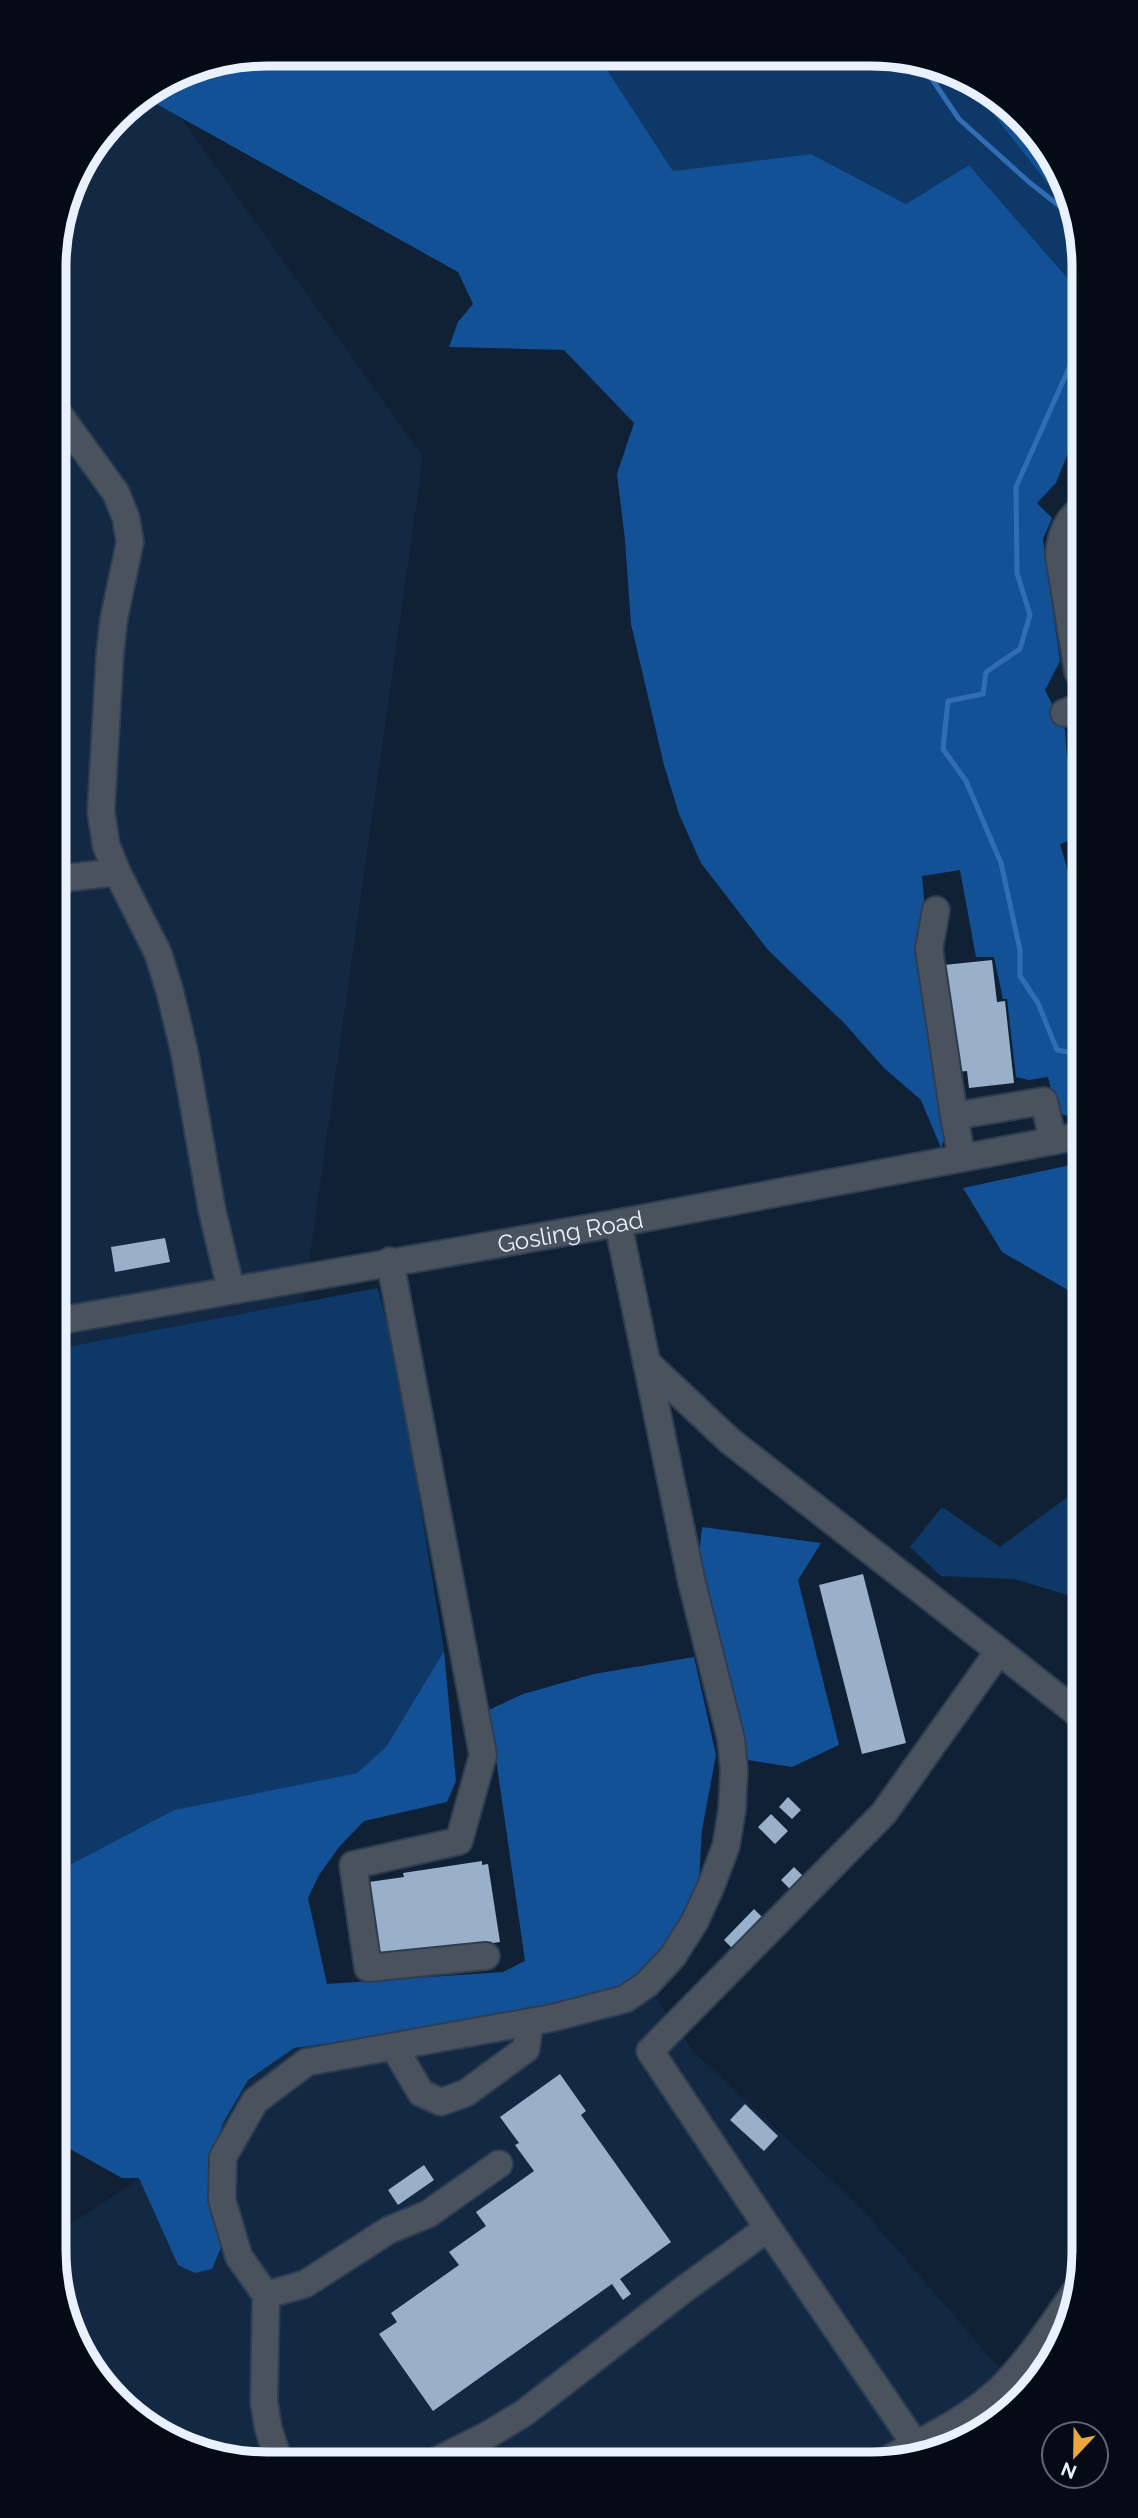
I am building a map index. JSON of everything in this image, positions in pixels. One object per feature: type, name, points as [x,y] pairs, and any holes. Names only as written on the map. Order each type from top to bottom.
[{"type":"street","points":[[67,426],[116,493],[126,518],[130,542],[114,618],[110,653],[101,811],[106,845],[158,953],[170,992],[184,1051],[212,1210],[231,1290]]},
{"type":"street","points":[[1072,519],[1060,539],[1059,556],[1072,611]]},
{"type":"street","points":[[67,877],[117,872]]},
{"type":"street","points":[[936,910],[929,949],[962,1158]]},
{"type":"street","points":[[954,1116],[1044,1101],[1053,1141]]},
{"type":"street","name":"Gosling Road","points":[[67,1319],[618,1223],[1072,1137]]},
{"type":"street","points":[[276,2452],[264,2402],[266,2295],[239,2257],[222,2200],[223,2157],[256,2101],[307,2062],[530,2022],[625,1999],[647,1984],[673,1956],[695,1921],[726,1846],[732,1810],[734,1770],[731,1739],[692,1583],[618,1223]]},
{"type":"street","points":[[390,1261],[483,1755],[458,1841],[353,1865],[368,1968],[486,1956]]},
{"type":"street","points":[[647,1363],[730,1441],[1071,1708]]},
{"type":"street","points":[[915,2444],[650,2051],[884,1813],[999,1651]]},
{"type":"street","points":[[394,2047],[421,2093],[441,2102],[466,2093],[526,2049],[530,2022]]},
{"type":"street","points":[[266,2295],[304,2284],[388,2230],[428,2214],[499,2164]]},
{"type":"street","points":[[454,2452],[524,2413],[768,2228]]},
{"type":"street","points":[[907,2448],[1005,2399],[1023,2362],[1063,2308]]},
{"type":"shaded area","points":[[605,67],[870,67],[910,70],[935,77],[983,101],[1058,197],[1070,241],[1072,283],[969,165],[906,204],[811,154],[673,171]]},
{"type":"shaded area","points":[[605,67],[673,171],[811,154],[906,204],[969,165],[1072,283],[1072,443],[1056,483],[1037,503],[1052,518],[1043,539],[1060,661],[1045,690],[1065,730],[1067,757],[1072,757],[1072,840],[1060,844],[1072,883],[1072,1117],[1057,1113],[1048,1077],[1029,1080],[1016,1077],[1007,999],[1003,999],[994,957],[976,957],[960,870],[922,876],[925,911],[918,925],[945,1137],[941,1148],[921,1100],[884,1068],[845,1024],[768,950],[701,863],[679,814],[664,765],[631,624],[617,474],[634,423],[564,350],[449,347],[458,322],[473,304],[458,272],[153,102],[203,77],[241,68]]},
{"type":"shaded area","points":[[164,95],[423,457],[303,1304],[68,1347],[67,1351],[68,241],[73,215],[93,167],[125,125]]},
{"type":"shaded area","points":[[983,101],[1022,135],[1038,156],[1058,197]]},
{"type":"shaded area","points":[[1072,1165],[1071,1292],[1002,1252],[963,1188]]},
{"type":"shaded area","points":[[378,1288],[399,1373],[444,1651],[386,1747],[357,1773],[174,1810],[67,1866],[67,1347]]},
{"type":"shaded area","points":[[1071,1494],[1071,1596],[1014,1579],[941,1576],[910,1547],[942,1507],[1000,1547]]},
{"type":"shaded area","points":[[702,1527],[821,1543],[798,1580],[839,1745],[792,1767],[748,1760],[715,1630],[697,1575]]},
{"type":"shaded area","points":[[444,1651],[456,1781],[447,1802],[364,1821],[339,1847],[319,1875],[308,1898],[327,1984],[503,1972],[525,1961],[489,1710],[523,1694],[594,1674],[694,1657],[716,1755],[702,1830],[698,1896],[670,1942],[640,1976],[606,1998],[440,2028],[294,2048],[248,2080],[223,2123],[213,2158],[210,2209],[222,2245],[212,2269],[195,2273],[178,2265],[139,2178],[122,2178],[67,2147],[67,1866],[174,1810],[357,1773],[386,1747]]},
{"type":"shaded area","points":[[640,1976],[694,2052],[863,2210],[1017,2389],[971,2425],[947,2436],[923,2445],[870,2452],[268,2452],[228,2448],[203,2441],[167,2425],[145,2410],[125,2393],[108,2373],[93,2351],[82,2327],[73,2303],[68,2277],[67,2226],[130,2185],[248,2080],[294,2048],[440,2028]]},
{"type":"building","points":[[992,960],[997,1002],[1005,1001],[1014,1083],[969,1088],[967,1071],[955,1072],[944,965]]},
{"type":"building","points":[[165,1238],[170,1262],[115,1272],[111,1247]]},
{"type":"building","points":[[863,1574],[906,1743],[862,1754],[819,1585]]},
{"type":"building","points":[[788,1797],[801,1810],[792,1819],[779,1807]]},
{"type":"building","points":[[771,1814],[788,1831],[775,1844],[758,1827]]},
{"type":"building","points":[[482,1861],[482,1865],[488,1864],[500,1942],[465,1947],[464,1944],[380,1956],[369,1882],[404,1877],[403,1873]]},
{"type":"building","points":[[794,1867],[807,1880],[794,1893],[781,1880]]},
{"type":"building","points":[[754,1909],[767,1922],[737,1953],[724,1940]]},
{"type":"building","points":[[560,2074],[586,2111],[581,2115],[671,2242],[620,2279],[631,2294],[623,2300],[612,2284],[433,2411],[379,2334],[397,2322],[391,2313],[459,2265],[449,2252],[486,2226],[476,2212],[534,2171],[515,2145],[519,2143],[500,2117]]},
{"type":"building","points":[[745,2104],[778,2136],[764,2151],[730,2120]]},
{"type":"building","points":[[424,2165],[434,2180],[398,2205],[388,2190]]},
{"type":"waterway","points":[[929,75],[959,119],[1063,208]]},
{"type":"waterway","points":[[1072,361],[1016,487],[1017,573],[1030,615],[1020,649],[986,672],[983,694],[948,701],[943,749],[966,781],[1001,863],[1020,950],[1020,976],[1038,1003],[1057,1050],[1072,1053]]}]
